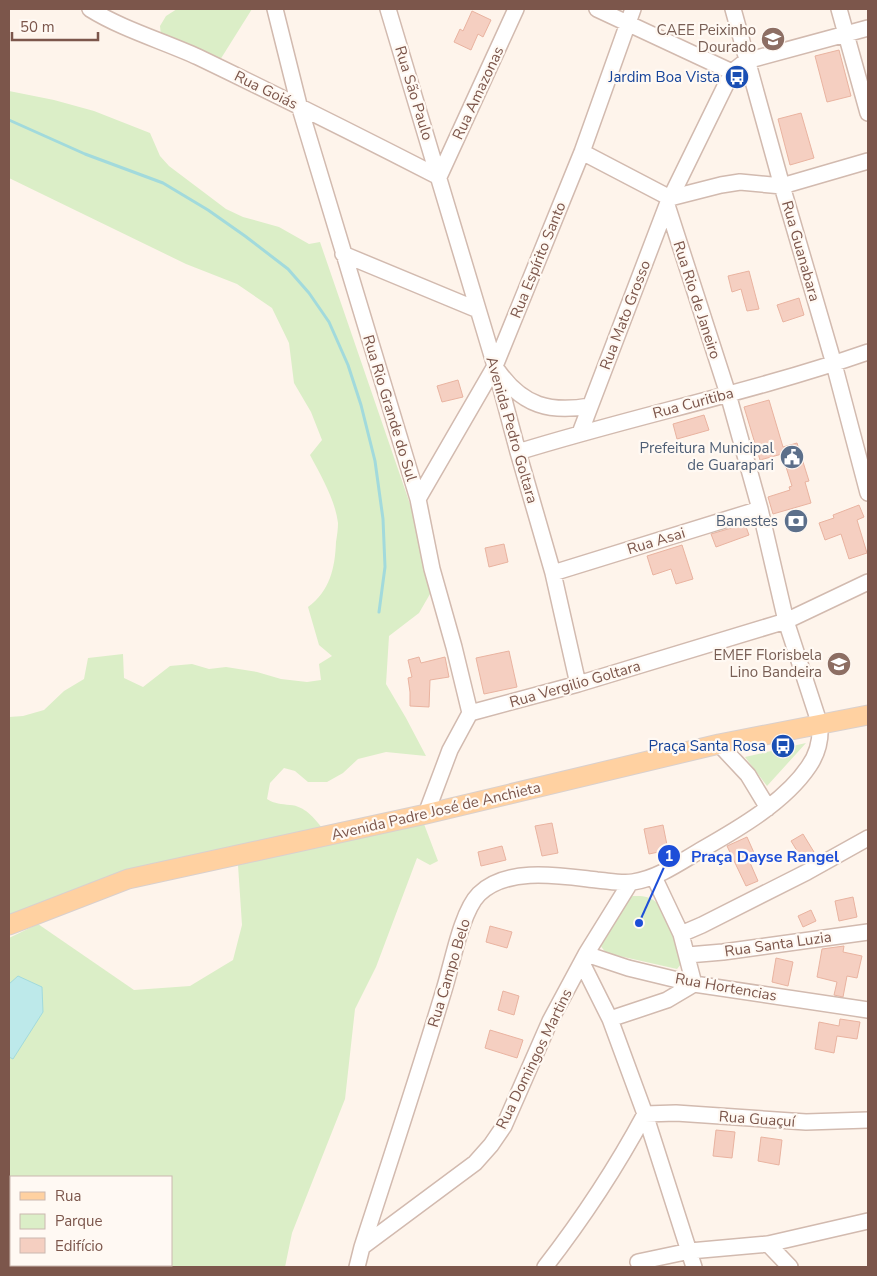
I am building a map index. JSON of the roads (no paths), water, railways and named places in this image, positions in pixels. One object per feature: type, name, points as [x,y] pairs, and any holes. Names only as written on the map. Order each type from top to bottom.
[{"type":"main road","name":"Avenida Padre José de Anchieta","points":[[9,926],[128,879],[426,814],[719,744],[868,715]]},
{"type":"street","name":"Rua Goiás","points":[[90,9],[122,25],[186,51],[299,105],[439,177]]},
{"type":"street","points":[[275,9],[299,105]]},
{"type":"street","name":"Rua São Paulo","points":[[388,9],[439,177]]},
{"type":"street","points":[[392,24],[399,9]]},
{"type":"street","name":"Rua Amazonas","points":[[439,177],[516,9]]},
{"type":"street","points":[[597,9],[625,15],[732,72]]},
{"type":"street","name":"Rua Guanabara","points":[[733,9],[746,61],[834,364],[868,492]]},
{"type":"street","points":[[839,9],[868,113]]},
{"type":"street","name":"Rua Espírito Santo","points":[[418,499],[495,366],[582,152],[625,15]]},
{"type":"street","points":[[668,202],[732,72],[746,61],[868,28]]},
{"type":"street","name":"Rua Rio Grande do Sul","points":[[299,105],[418,499],[432,569],[470,713]]},
{"type":"street","points":[[582,152],[668,202],[721,184],[740,182],[782,186],[868,161]]},
{"type":"street","name":"Avenida Pedro Goltara","points":[[439,177],[495,366],[553,573],[578,684]]},
{"type":"street","name":"Rua Rio de Janeiro","points":[[668,202],[728,394],[760,508],[786,621],[820,725]]},
{"type":"street","name":"Rua Mato Grosso","points":[[580,433],[668,202]]},
{"type":"street","points":[[343,254],[478,310]]},
{"type":"street","name":"Rua Curitiba","points":[[518,452],[580,433],[834,364],[868,352]]},
{"type":"street","points":[[495,366],[508,384],[525,398],[546,407],[568,410],[590,406]]},
{"type":"street","name":"Rua Asai","points":[[553,573],[760,508]]},
{"type":"street","name":"Rua Vergilio Goltara","points":[[470,713],[578,684],[786,621],[868,582]]},
{"type":"street","points":[[426,814],[450,750],[470,713]]},
{"type":"street","name":"Rua Campo Belo","points":[[357,1267],[465,920],[471,904],[480,893],[492,885],[516,876],[536,874],[630,883],[654,876],[720,839],[768,808],[794,784],[809,766],[818,751],[821,739],[820,725]]},
{"type":"street","points":[[719,744],[748,775],[768,808]]},
{"type":"street","points":[[681,934],[807,872],[868,838]]},
{"type":"street","points":[[610,1019],[667,1000],[694,984],[681,934],[654,876]]},
{"type":"street","name":"Rua Domingos Martins","points":[[362,1247],[475,1163],[491,1145],[504,1126],[550,1020],[630,883]]},
{"type":"street","name":"Rua Santa Luzia","points":[[688,955],[868,932]]},
{"type":"street","points":[[584,959],[610,1019],[646,1114],[694,1267]]},
{"type":"street","name":"Rua Hortencias","points":[[584,959],[694,984],[868,1010]]},
{"type":"street","name":"Rua Guaçuí","points":[[646,1114],[676,1113],[806,1122],[868,1120]]},
{"type":"street","points":[[545,1267],[580,1222],[646,1114]]},
{"type":"street","points":[[638,1262],[690,1251],[768,1244],[868,1222]]},
{"type":"street","points":[[768,1244],[790,1267]]},
{"type":"water","points":[[18,976],[42,987],[43,1012],[13,1059],[9,1057],[9,984]]},
{"type":"waterway","points":[[9,120],[85,154],[163,183],[208,210],[245,236],[288,269],[309,293],[329,322],[348,365],[361,405],[375,461],[383,519],[385,567],[379,612]]},
{"type":"place","name":"CAEE Peixinho Dourado","points":[[773,39]]},
{"type":"place","name":"Jardim Boa Vista","points":[[737,77]]},
{"type":"place","name":"Prefeitura Municipal de Guarapari","points":[[792,457]]},
{"type":"place","name":"Banestes","points":[[796,521]]},
{"type":"place","name":"EMEF Florisbela Lino Bandeira","points":[[839,664]]},
{"type":"place","name":"Praça Santa Rosa","points":[[783,746]]},
{"type":"place","name":"Praça Dayse Rangel","points":[[639,923]]}]
